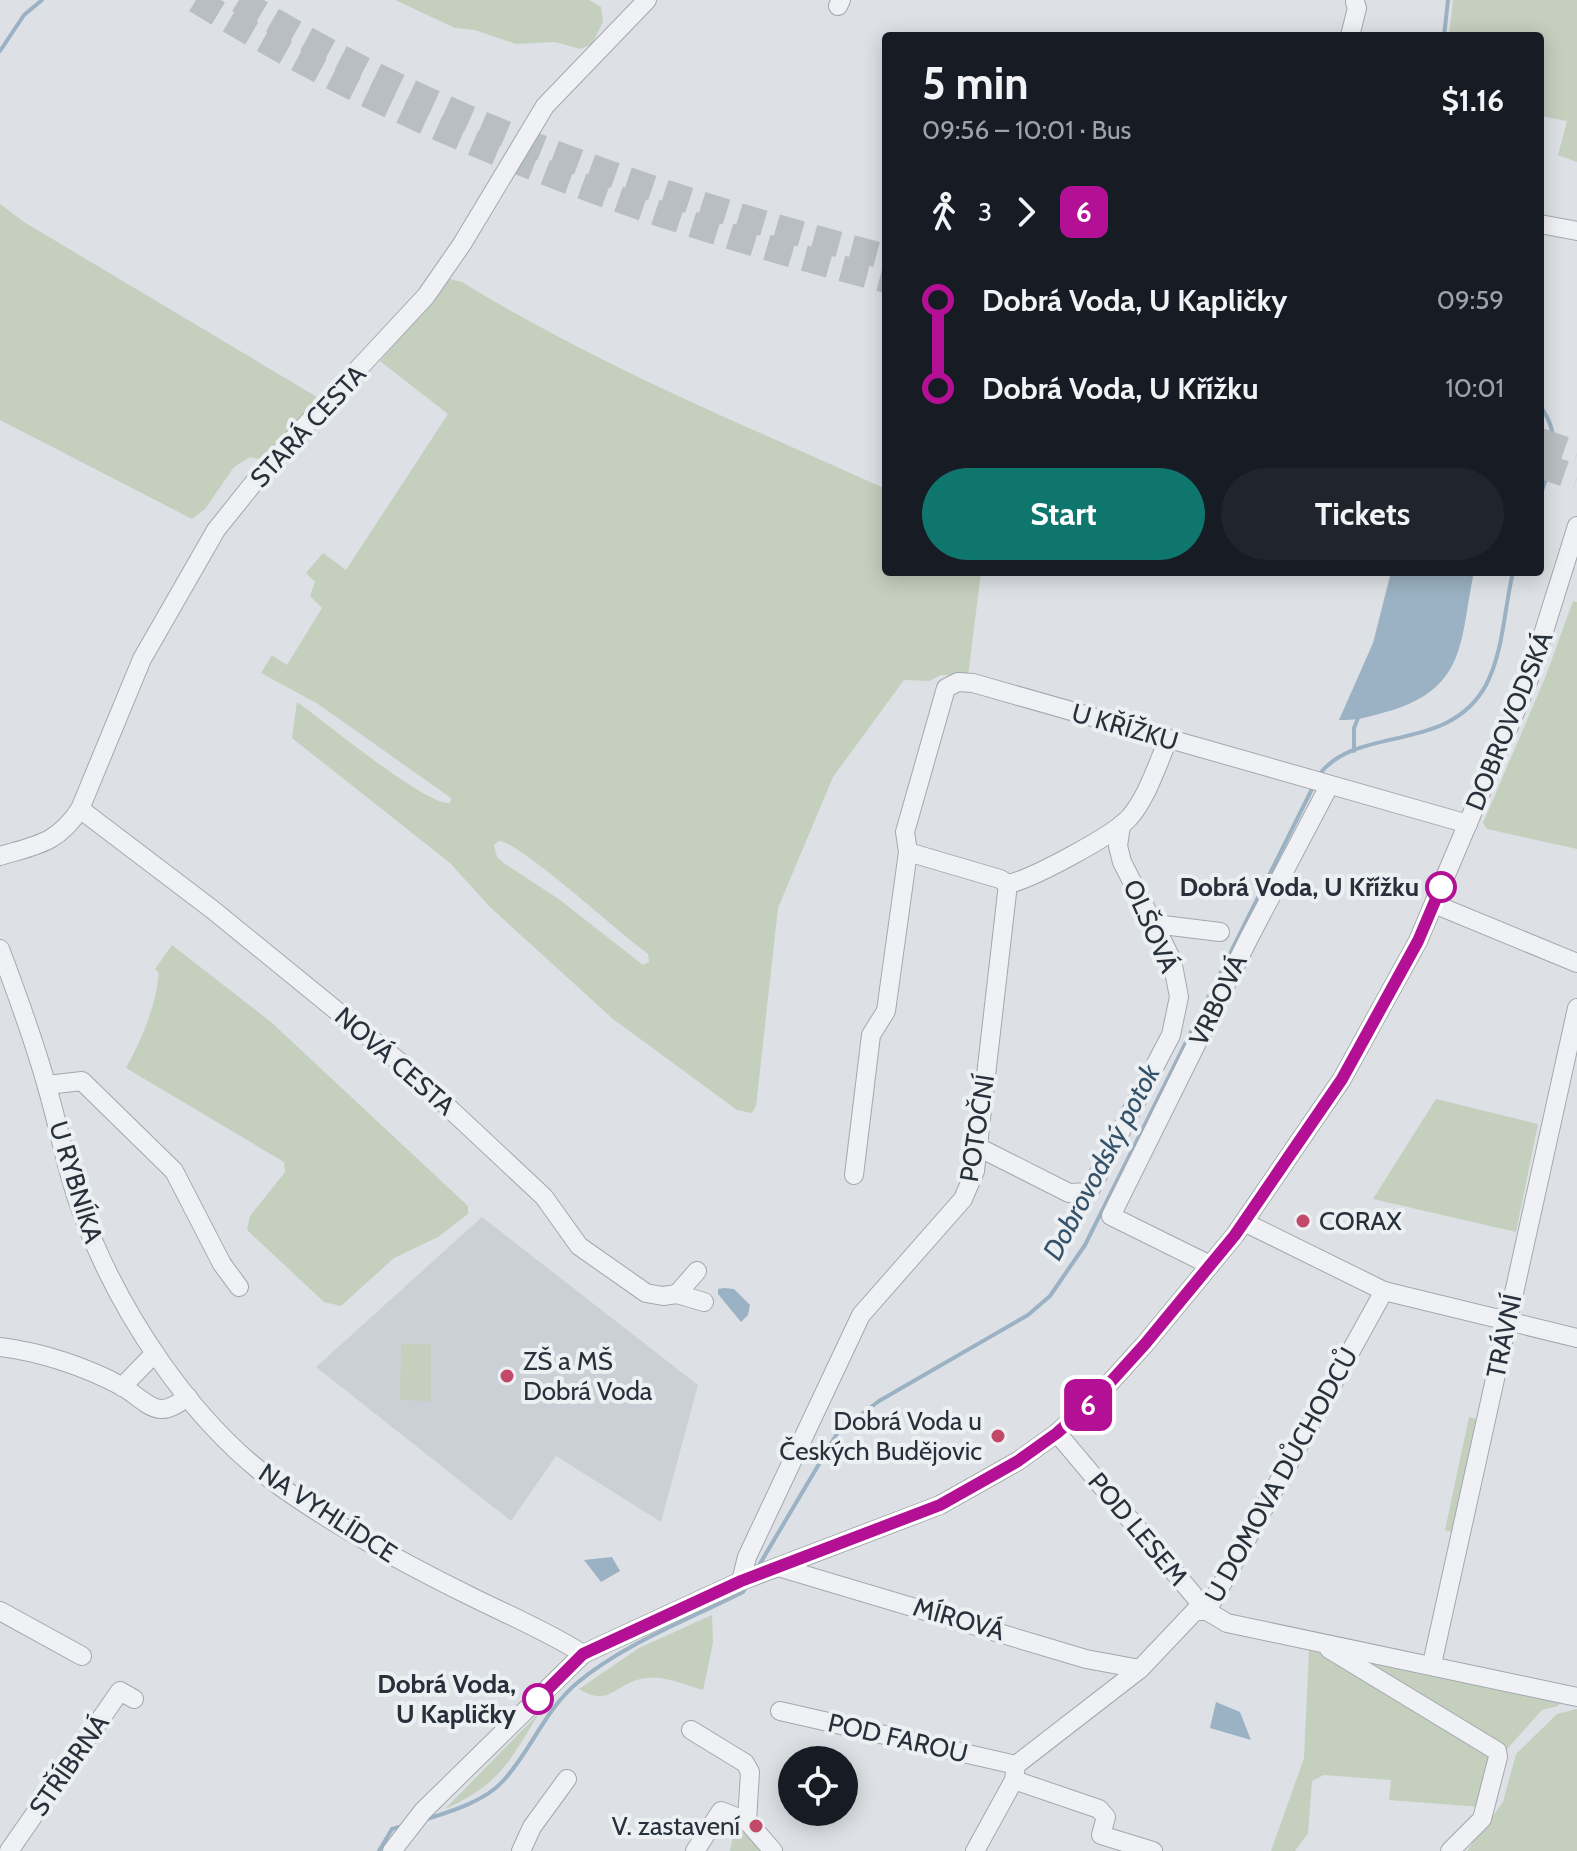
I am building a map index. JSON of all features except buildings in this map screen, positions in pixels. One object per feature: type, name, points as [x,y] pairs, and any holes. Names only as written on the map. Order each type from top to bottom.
[{"type":"street","name":"STARÁ CESTA","points":[[0,856],[51,841],[67,830],[80,809],[142,659],[216,530],[264,470],[426,296],[462,244],[545,106],[647,0]]},
{"type":"street","points":[[1351,32],[1357,8],[1355,1]]},
{"type":"street","points":[[1544,225],[1577,231]]},
{"type":"street","name":"DOBROVODSKÁ","points":[[396,1845],[423,1811],[583,1654],[741,1581],[940,1505],[1018,1461],[1057,1433],[1125,1366],[1244,1222],[1342,1079],[1418,941],[1545,638],[1577,526]]},
{"type":"street","name":"U KŘÍŽKU","points":[[854,1175],[871,1035],[886,1011],[908,852],[905,832],[946,688],[958,682],[973,683],[1468,824]]},
{"type":"street","points":[[908,852],[1008,884],[1039,874],[1121,825],[1135,810],[1168,740]]},
{"type":"street","name":"VRBOVÁ","points":[[1210,1265],[1111,1216],[1328,786]]},
{"type":"street","name":"NOVÁ CESTA","points":[[80,809],[213,910],[402,1064],[544,1197],[579,1246],[646,1293],[677,1294],[704,1302]]},
{"type":"street","name":"OLŠOVÁ","points":[[978,1147],[1069,1193],[1083,1194],[1093,1188],[1171,1035],[1179,997],[1172,960],[1122,862],[1118,846],[1121,825]]},
{"type":"street","name":"POTOČNÍ","points":[[741,1581],[747,1557],[861,1315],[963,1199],[975,1171],[1008,884]]},
{"type":"street","points":[[1434,904],[1577,963]]},
{"type":"street","points":[[1155,924],[1220,932]]},
{"type":"street","name":"U RYBNÍKA","points":[[0,949],[47,1085],[80,1207],[108,1277],[154,1354],[188,1397]]},
{"type":"street","name":"TRÁVNÍ","points":[[1432,1664],[1577,1008]]},
{"type":"street","points":[[47,1085],[82,1081],[174,1171],[222,1264],[239,1287]]},
{"type":"street","points":[[1244,1222],[1384,1291],[1577,1338]]},
{"type":"street","points":[[677,1294],[697,1271]]},
{"type":"street","name":"U DOMOVA DŮCHODCŮ","points":[[975,1851],[1015,1773],[1140,1669],[1195,1611],[1207,1611],[1384,1291]]},
{"type":"street","points":[[0,1347],[78,1368],[122,1387],[157,1409],[169,1408],[188,1397]]},
{"type":"street","points":[[122,1387],[154,1354]]},
{"type":"street","name":"NA VYHLÍDCE","points":[[188,1397],[253,1464],[280,1487],[398,1560],[548,1631],[583,1654]]},
{"type":"street","name":"POD LESEM","points":[[1057,1433],[1207,1611],[1227,1623],[1577,1697]]},
{"type":"street","name":"MÍROVÁ","points":[[770,1570],[1086,1659],[1140,1669]]},
{"type":"street","points":[[0,1611],[82,1656]]},
{"type":"street","name":"POD LESEM","points":[[1317,1642],[1476,1735],[1497,1751],[1496,1769],[1482,1819],[1450,1851]]},
{"type":"street","name":"STŘÍBRNÁ","points":[[9,1851],[120,1691],[134,1699]]},
{"type":"street","name":"POD FAROU","points":[[780,1711],[1015,1773],[1099,1809],[1106,1817],[1101,1835],[1153,1851]]},
{"type":"street","points":[[691,1730],[745,1763],[750,1772],[747,1821]]},
{"type":"street","points":[[521,1851],[532,1827],[567,1779]]},
{"type":"street","points":[[695,1851],[721,1811],[747,1821],[773,1851]]},
{"type":"shaded area","name":"ZŠ a MŠ Dobrá Voda","points":[[482,1217],[698,1385],[661,1522],[556,1456],[511,1521],[316,1367]]},
{"type":"green space","points":[[395,0],[589,0],[601,7],[603,22],[592,44],[580,49],[555,42],[516,44],[475,30],[455,28]]},
{"type":"green space","points":[[1453,0],[1577,0],[1577,162],[1558,155],[1567,121],[1544,117],[1544,32],[1449,32]]},
{"type":"green space","points":[[0,204],[24,222],[322,400],[266,461],[250,457],[234,467],[205,509],[192,519],[0,420]]},
{"type":"green space","points":[[450,279],[462,282],[618,367],[882,487],[882,576],[980,576],[968,676],[941,675],[929,681],[904,680],[833,777],[778,908],[756,1106],[752,1113],[737,1110],[613,1019],[490,907],[450,863],[292,738],[297,702],[420,791],[450,803],[451,798],[318,704],[261,673],[272,655],[287,665],[322,608],[310,596],[315,582],[306,573],[323,553],[346,570],[448,414],[380,361]],"holes":[[[499,841],[527,856],[648,954],[649,962],[643,965],[560,900],[504,863],[497,857],[494,845]]]},
{"type":"green space","points":[[1573,601],[1577,602],[1577,849],[1487,829],[1483,823],[1545,678]]},
{"type":"green space","points":[[172,945],[271,1022],[468,1206],[468,1214],[438,1237],[394,1258],[341,1306],[324,1302],[247,1230],[250,1216],[285,1172],[284,1162],[126,1068],[151,1010],[159,973],[155,969]]},
{"type":"green space","points":[[1436,1099],[1538,1124],[1516,1232],[1373,1199]]},
{"type":"green space","points":[[401,1344],[431,1344],[431,1401],[400,1400]]},
{"type":"green space","points":[[1469,1417],[1476,1419],[1452,1532],[1445,1530]]},
{"type":"green space","points":[[712,1615],[713,1643],[703,1690],[661,1678],[636,1680],[599,1696],[579,1689],[639,1648]]},
{"type":"green space","points":[[1309,1650],[1325,1654],[1481,1746],[1494,1768],[1481,1807],[1389,1800],[1391,1780],[1324,1775],[1312,1781],[1308,1833],[1295,1851],[1271,1851],[1304,1758]]},
{"type":"green space","points":[[1358,1660],[1560,1702],[1558,1706],[1542,1710],[1507,1749]]},
{"type":"green space","points":[[1577,1709],[1577,1851],[1467,1851],[1503,1802],[1516,1754],[1557,1714]]},
{"type":"green space","points":[[540,1712],[502,1770],[479,1790],[445,1809]]},
{"type":"green space","points":[[736,1822],[766,1851],[730,1851]]},
{"type":"water","points":[[1390,576],[1473,576],[1456,656],[1448,673],[1435,687],[1417,700],[1393,710],[1353,720],[1339,720],[1373,643]]},
{"type":"water","points":[[718,1289],[734,1289],[750,1305],[748,1315],[741,1322],[718,1294]]},
{"type":"water","points":[[612,1557],[620,1571],[601,1582],[584,1560]]},
{"type":"water","points":[[1216,1702],[1240,1712],[1251,1740],[1210,1728]]},
{"type":"waterway","points":[[0,51],[24,15],[42,0]]},
{"type":"waterway","name":"Dobrovodský potok","points":[[1444,32],[1448,0]]},
{"type":"waterway","name":"Dobrovodský potok","points":[[1544,412],[1553,439],[1551,461],[1544,483]]},
{"type":"waterway","name":"Dobrovodský potok","points":[[1319,775],[1335,759],[1355,749],[1426,731],[1449,721],[1469,707],[1486,685],[1497,658],[1512,576]]},
{"type":"waterway","points":[[1354,751],[1354,728],[1358,718]]},
{"type":"waterway","name":"Dobrovodský potok","points":[[758,1567],[838,1432],[879,1401],[1028,1315],[1050,1296],[1085,1245],[1313,787]]},
{"type":"waterway","name":"Dobrovodský potok","points":[[427,1819],[468,1804],[496,1788],[513,1769],[565,1694],[596,1669],[636,1644],[743,1592],[747,1585]]},
{"type":"waterway","name":"Dobrovodský potok","points":[[379,1851],[392,1829],[403,1826]]},
{"type":"tunnel","points":[[196,0],[360,91],[530,166],[706,229],[882,279]]},
{"type":"tunnel","points":[[239,0],[314,44],[472,120],[718,210],[882,256]]},
{"type":"tunnel","points":[[1544,442],[1577,454]]},
{"type":"tunnel","points":[[1544,466],[1577,478]]},
{"type":"bus line","name":"6","points":[[538,1699],[583,1654],[741,1581],[940,1505],[1018,1461],[1057,1433],[1096,1398],[1235,1235],[1342,1079],[1418,941],[1441,887]]},
{"type":"place","name":"Dobrá Voda, U Křížku","points":[[1441,887]]},
{"type":"place","name":"CORAX","points":[[1303,1221]]},
{"type":"place","name":"ZŠ a MŠ Dobrá Voda","points":[[507,1376]]},
{"type":"place","name":"Dobrá Voda u Českých Budějovic","points":[[998,1436]]},
{"type":"place","name":"Dobrá Voda, U Kapličky","points":[[538,1699]]},
{"type":"place","name":"V. zastavení","points":[[756,1826]]}]
